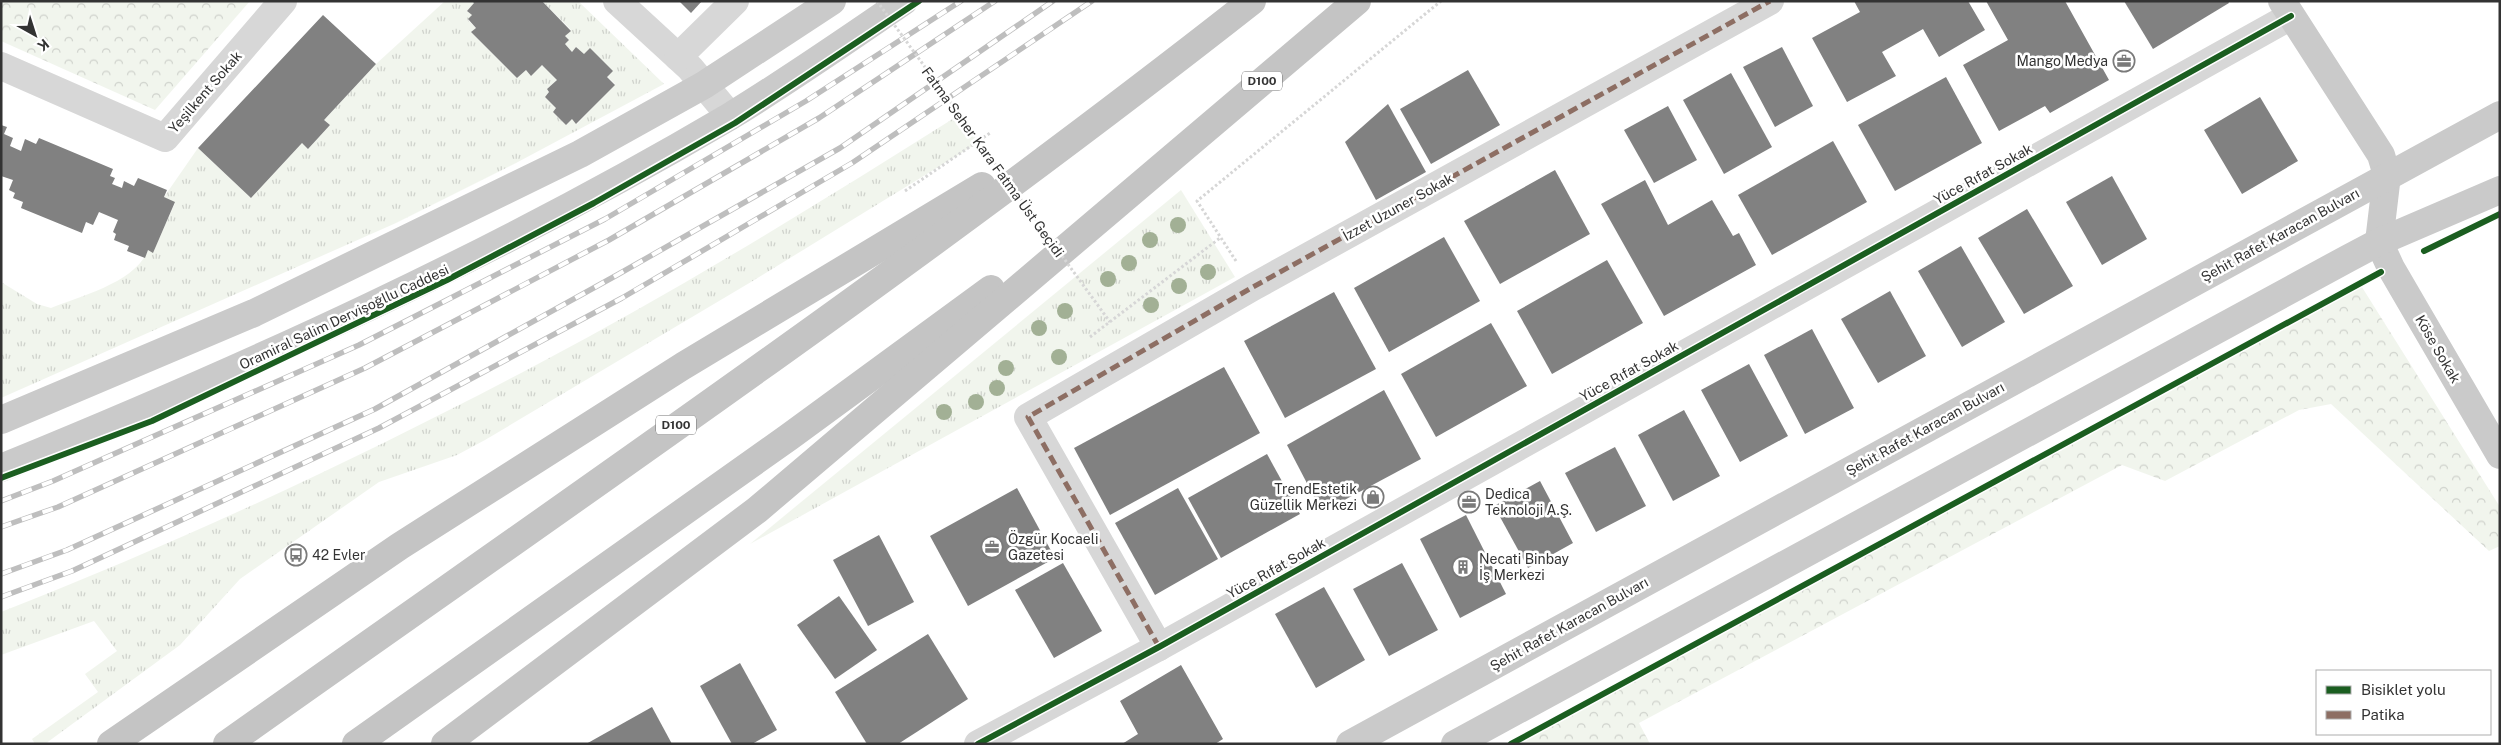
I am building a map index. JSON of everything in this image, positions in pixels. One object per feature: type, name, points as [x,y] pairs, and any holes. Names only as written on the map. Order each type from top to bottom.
[{"type":"highway","name":"D100","points":[[227,744],[806,333],[1123,102],[1252,1]]},
{"type":"highway","name":"D100","points":[[356,744],[781,442],[1167,162],[1357,1]]},
{"type":"highway","points":[[111,744],[400,546],[474,498],[840,270],[1123,102]]},
{"type":"highway","points":[[445,744],[757,510],[1167,162]]},
{"type":"main road","points":[[1,420],[254,314],[580,154],[704,85],[832,1]]},
{"type":"main road","name":"Oramiral Salim Dervişoğllu Caddesi","points":[[1,468],[136,413],[324,329],[570,205],[730,116],[899,9]]},
{"type":"main road","points":[[2287,9],[2381,156],[2387,175],[2379,242]]},
{"type":"main road","name":"Şehit Rafet Karacan Bulvarı","points":[[1350,744],[2387,175],[2500,115]]},
{"type":"main road","points":[[1456,744],[2379,242],[2500,190]]},
{"type":"main road","name":"Köse Sokak","points":[[2379,242],[2391,268],[2500,455]]},
{"type":"street","name":"Yeşilkent Sokak","points":[[1,66],[165,138],[283,1]]},
{"type":"street","points":[[618,1],[678,57],[730,116]]},
{"type":"street","points":[[678,57],[735,1]]},
{"type":"street","name":"İzzet Uzuner Sokak","points":[[1159,647],[1028,417],[1253,287],[1770,1]]},
{"type":"street","name":"Yüce Rıfat Sokak","points":[[978,744],[1159,647],[2287,9]]},
{"type":"path","points":[[1253,287],[1197,201],[1441,1]]},
{"type":"path","points":[[887,22],[899,9]]},
{"type":"path","points":[[901,194],[990,133]]},
{"type":"path","points":[[1090,337],[1220,238]]},
{"type":"green space","points":[[1,1],[250,1],[155,110],[1,41]]},
{"type":"green space","points":[[445,1],[472,1],[474,3],[467,11],[472,15],[468,20],[476,28],[471,32],[517,78],[526,70],[531,76],[542,65],[557,80],[547,89],[549,92],[545,97],[556,108],[553,112],[566,125],[572,119],[577,124],[615,84],[576,47],[572,52],[565,44],[569,40],[565,36],[571,30],[542,1],[578,1],[664,84],[516,163],[396,223],[1,398],[1,282],[37,304],[51,308],[92,293],[132,271],[142,261],[148,250],[153,252],[175,203],[164,197],[198,148],[251,198],[302,143],[308,149],[330,125],[324,120],[376,64]]},
{"type":"green space","points":[[959,115],[979,142],[751,282],[485,440],[457,455],[379,482],[240,579],[180,645],[45,744],[35,744],[32,739],[98,692],[85,674],[117,651],[94,621],[1,655],[1,612],[138,556],[273,496],[473,398],[592,335],[698,275]]},
{"type":"green space","points":[[1181,190],[1235,277],[750,544]]},
{"type":"green space","points":[[2360,284],[2500,507],[2500,546],[2489,551],[2331,404],[2299,410],[2165,481],[2122,465],[1639,723],[1650,744],[1521,744],[1518,740]]},
{"type":"building","points":[[472,1],[542,1],[571,31],[565,36],[569,40],[565,44],[572,52],[576,47],[584,54],[590,48],[613,71],[607,77],[615,85],[576,124],[572,119],[566,125],[553,112],[556,108],[545,97],[549,92],[547,89],[557,80],[542,65],[531,76],[526,70],[517,78],[471,32],[476,28],[468,19],[472,15],[467,11],[474,3]]},
{"type":"building","points":[[679,1],[702,1],[691,13]]},
{"type":"building","points":[[1854,1],[1968,1],[1985,30],[1939,57],[1923,29],[1882,52],[1896,76],[1847,102],[1812,38],[1860,12]]},
{"type":"building","points":[[1986,1],[2065,1],[2109,80],[2050,113],[2045,106],[1999,131],[1963,65],[2008,40]]},
{"type":"building","points":[[2124,1],[2228,1],[2229,3],[2153,49]]},
{"type":"building","points":[[323,15],[376,64],[324,120],[330,125],[308,149],[302,143],[251,198],[198,148]]},
{"type":"building","points":[[1782,47],[1813,106],[1775,127],[1743,67]]},
{"type":"building","points":[[1468,70],[1500,125],[1431,164],[1400,109]]},
{"type":"building","points":[[1731,73],[1772,147],[1724,174],[1683,100]]},
{"type":"building","points":[[1946,77],[1982,143],[1895,191],[1858,125]]},
{"type":"building","points":[[2260,97],[2298,161],[2242,194],[2204,130]]},
{"type":"building","points":[[1388,104],[1426,172],[1376,200],[1345,142]]},
{"type":"building","points":[[1668,106],[1697,160],[1654,183],[1624,130]]},
{"type":"building","points":[[1,125],[7,127],[4,134],[13,138],[10,146],[21,151],[25,139],[36,144],[39,138],[113,169],[110,176],[115,178],[112,184],[122,188],[124,181],[134,186],[138,178],[167,190],[164,197],[175,202],[153,253],[148,250],[145,258],[127,251],[129,246],[114,240],[116,234],[113,232],[118,220],[99,212],[93,225],[86,222],[82,233],[21,208],[23,202],[13,198],[15,193],[9,190],[13,180],[1,176]]},
{"type":"building","points":[[1833,141],[1867,202],[1772,255],[1738,195]]},
{"type":"building","points":[[1555,170],[1590,234],[1500,284],[1464,221]]},
{"type":"building","points":[[2112,176],[2147,239],[2102,265],[2066,202]]},
{"type":"building","points":[[1645,180],[1668,225],[1712,200],[1733,236],[1739,233],[1756,265],[1664,316],[1601,204]]},
{"type":"building","points":[[2027,209],[2073,286],[2024,314],[1978,238]]},
{"type":"building","points":[[1444,237],[1480,301],[1389,352],[1354,288]]},
{"type":"building","points":[[1961,246],[2005,322],[1962,347],[1918,271]]},
{"type":"building","points":[[1607,260],[1643,323],[1552,374],[1517,311]]},
{"type":"building","points":[[1890,291],[1926,356],[1878,383],[1841,319]]},
{"type":"building","points":[[1334,292],[1376,369],[1285,418],[1244,341]]},
{"type":"building","points":[[1491,323],[1527,386],[1436,437],[1401,374]]},
{"type":"building","points":[[1812,329],[1854,408],[1805,434],[1764,355]]},
{"type":"building","points":[[1749,364],[1788,436],[1740,462],[1701,390]]},
{"type":"building","points":[[1224,367],[1260,433],[1110,515],[1074,448]]},
{"type":"building","points":[[1384,390],[1421,459],[1322,512],[1287,445]]},
{"type":"building","points":[[1684,410],[1720,476],[1673,501],[1638,435]]},
{"type":"building","points":[[1615,447],[1646,506],[1596,532],[1565,473]]},
{"type":"building","points":[[1267,454],[1300,514],[1221,558],[1188,498]]},
{"type":"building","points":[[1540,481],[1573,543],[1528,568],[1494,506]]},
{"type":"building","name":"Özgür Kocaeli Gazetesi","points":[[1017,488],[1055,558],[968,606],[930,536]]},
{"type":"building","points":[[1178,488],[1218,559],[1155,595],[1115,523]]},
{"type":"building","name":"Necati Binbay İş Merkezi","points":[[1466,515],[1506,594],[1460,618],[1420,539]]},
{"type":"building","points":[[879,535],[914,602],[868,626],[833,560]]},
{"type":"building","points":[[1063,563],[1102,631],[1054,658],[1015,590]]},
{"type":"building","points":[[1402,563],[1438,630],[1389,656],[1353,589]]},
{"type":"building","points":[[1324,587],[1365,660],[1316,688],[1275,614]]},
{"type":"building","points":[[839,596],[877,650],[835,679],[797,625]]},
{"type":"building","points":[[928,634],[968,699],[898,744],[867,744],[835,692]]},
{"type":"building","points":[[740,663],[777,730],[752,744],[732,744],[700,686]]},
{"type":"building","points":[[1181,665],[1223,739],[1215,744],[1122,744],[1138,734],[1120,701]]},
{"type":"building","points":[[652,707],[672,744],[586,744]]},
{"type":"railway","points":[[1,501],[53,481],[359,345],[605,219],[806,101],[961,1]]},
{"type":"railway","points":[[1,527],[58,507],[365,368],[609,240],[819,118],[995,1]]},
{"type":"railway","points":[[1,574],[67,550],[375,409],[617,275],[840,148],[1053,1]]},
{"type":"railway","points":[[1,597],[72,571],[379,428],[622,298],[852,163],[1092,1]]},
{"type":"marked path","points":[[1159,647],[1028,417],[1253,287],[1770,1]]},
{"type":"cycle path","points":[[1,478],[152,421],[447,280],[594,203],[735,123],[919,1]]},
{"type":"cycle path","points":[[978,744],[1159,647],[2291,16]]},
{"type":"cycle path","points":[[2424,251],[2500,214]]},
{"type":"cycle path","points":[[1511,744],[2381,272]]},
{"type":"place","name":"Mango Medya","points":[[2124,61]]},
{"type":"place","name":"TrendEstetik Güzellik Merkezi","points":[[1373,497]]},
{"type":"place","name":"Dedica Teknoloji A.Ş.","points":[[1469,502]]},
{"type":"place","name":"Özgür Kocaeli Gazetesi","points":[[992,547]]},
{"type":"place","name":"42 Evler","points":[[296,555]]},
{"type":"place","name":"Necati Binbay İş Merkezi","points":[[1463,567]]}]
